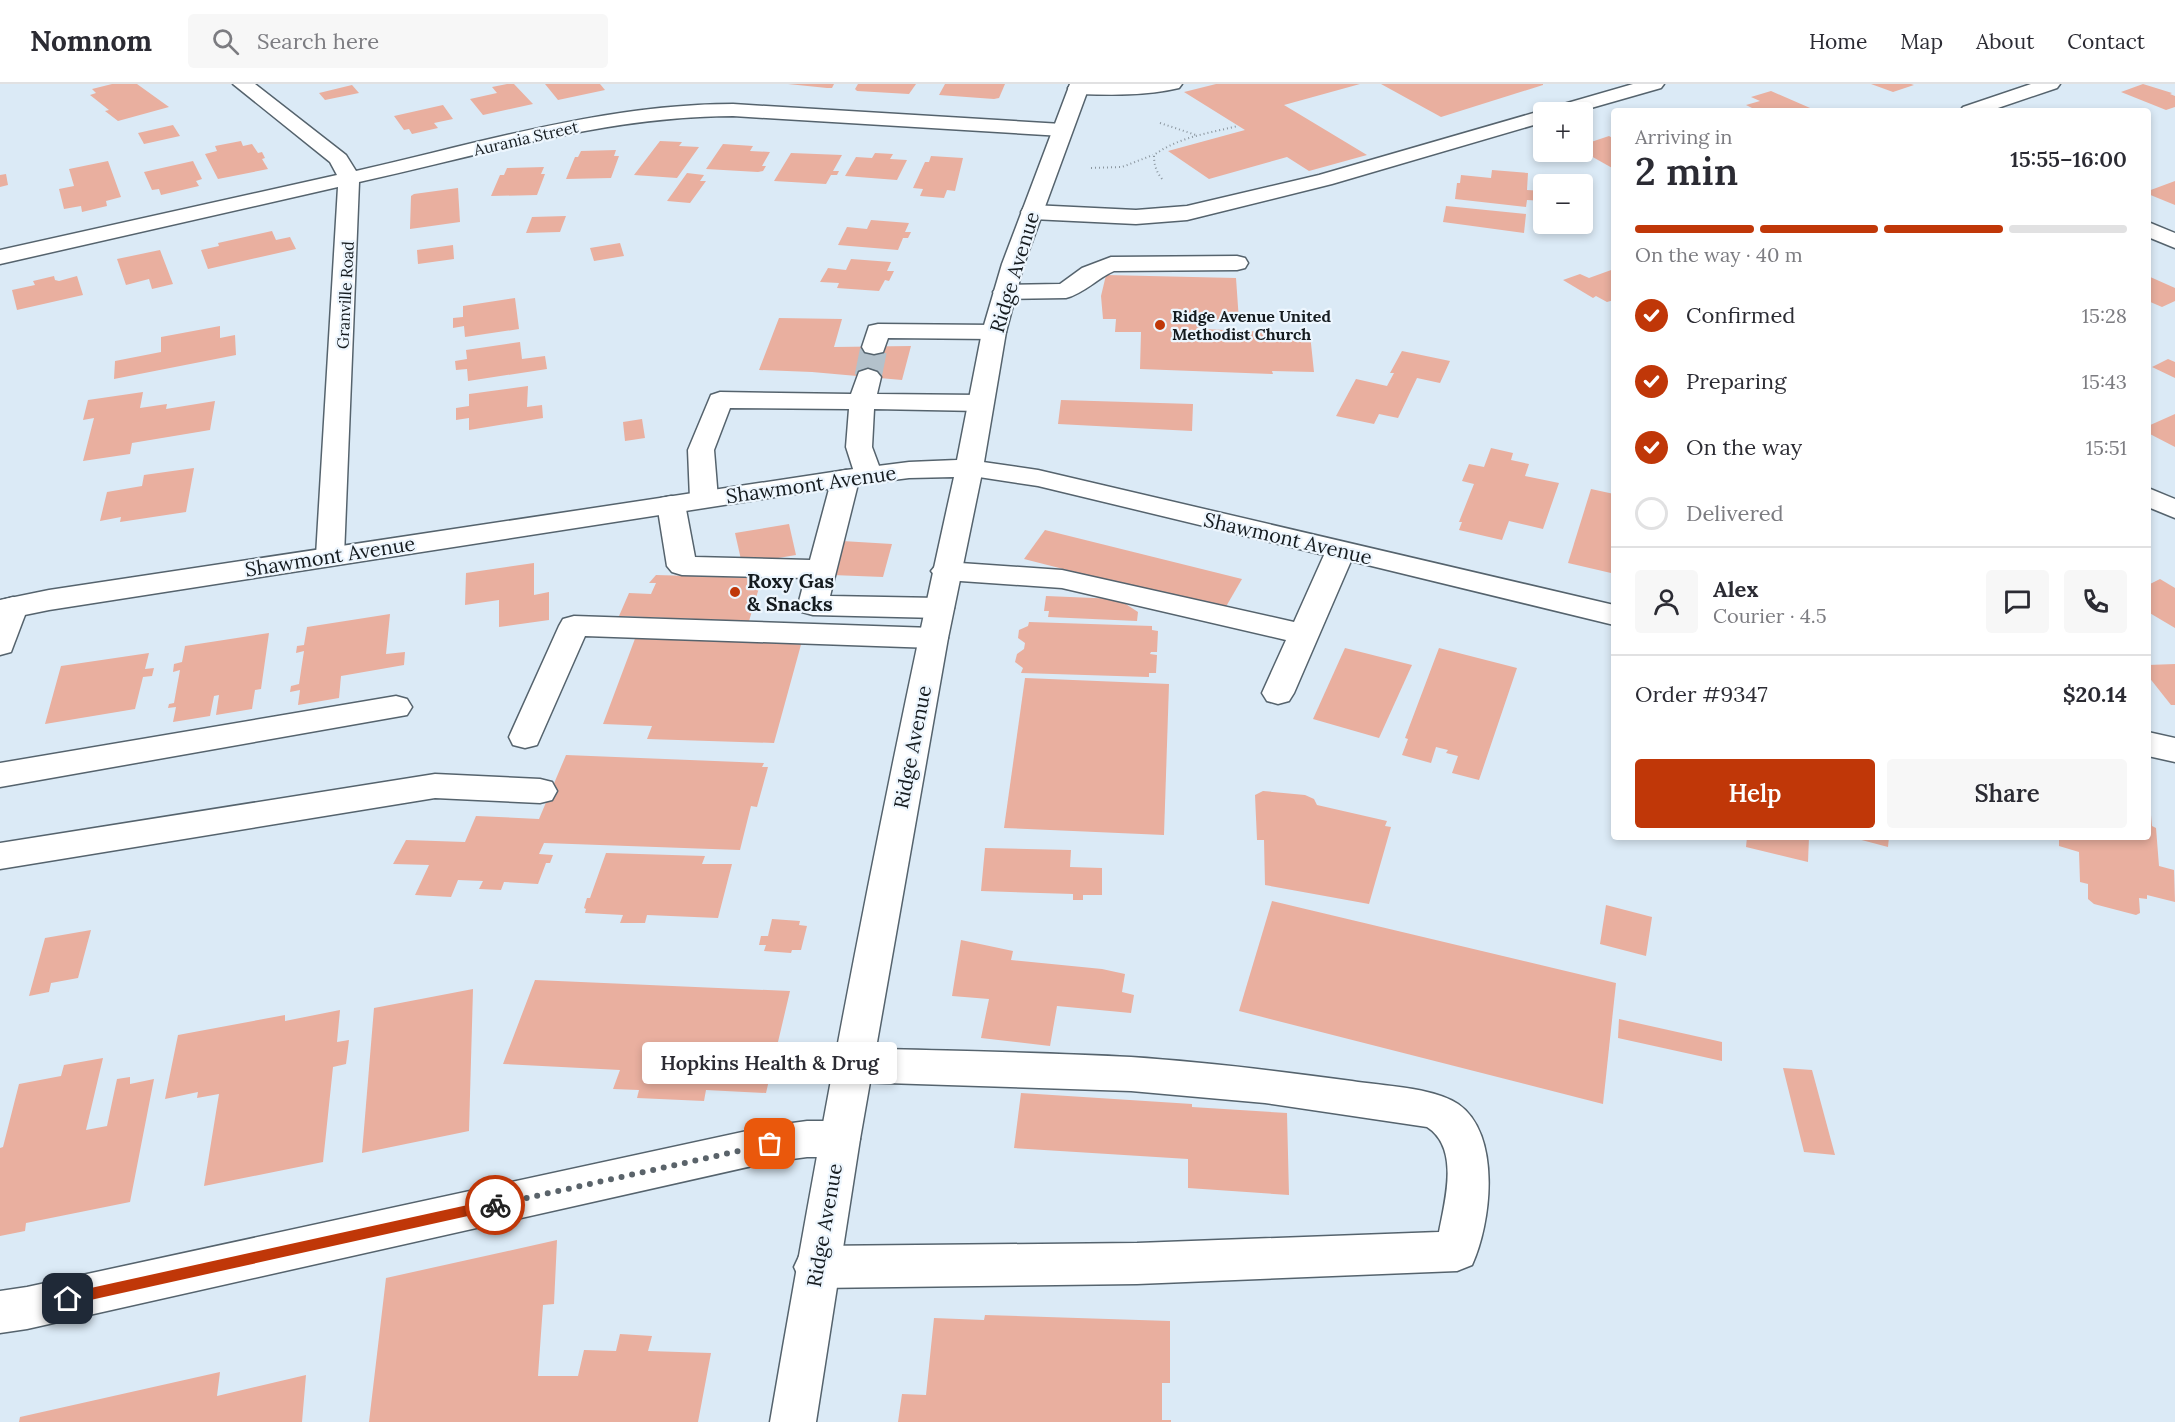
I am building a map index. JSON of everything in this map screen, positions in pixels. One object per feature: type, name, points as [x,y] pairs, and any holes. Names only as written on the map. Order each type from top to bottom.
[{"type":"street","points":[[243,84],[339,159],[349,178]]},
{"type":"street","points":[[1079,86],[1134,90],[1172,84]]},
{"type":"street","points":[[1592,102],[1654,84]]},
{"type":"street","points":[[1979,108],[2050,84]]},
{"type":"street","name":"Ridge Avenue","points":[[792,1422],[839,1139],[936,623],[969,468],[994,332],[1032,212],[1079,86]]},
{"type":"street","name":"Aurania Street","points":[[0,257],[617,118],[673,111],[733,110],[1062,130]]},
{"type":"street","points":[[1032,212],[1136,217],[1195,211],[1325,180],[1533,119]]},
{"type":"street","name":"Granville Road","points":[[330,556],[349,178]]},
{"type":"street","points":[[2151,230],[2175,241]]},
{"type":"street","points":[[1005,292],[1066,291],[1090,273],[1111,264],[1237,263]]},
{"type":"street","points":[[874,346],[878,331],[994,332]]},
{"type":"street","points":[[704,499],[701,450],[720,400],[865,389],[980,403]]},
{"type":"street","points":[[865,389],[857,476],[823,569],[813,605],[936,623]]},
{"type":"street","name":"Shawmont Avenue","points":[[7,609],[330,556],[857,476],[936,468],[969,468],[1038,478],[1611,614]]},
{"type":"street","points":[[2151,498],[2175,510]]},
{"type":"street","points":[[670,504],[682,566],[823,569]]},
{"type":"street","points":[[1278,693],[1341,550]]},
{"type":"street","points":[[946,571],[1062,579],[1304,634]]},
{"type":"street","points":[[0,645],[7,609]]},
{"type":"street","points":[[525,738],[574,626],[936,623]]},
{"type":"street","points":[[0,775],[396,706]]},
{"type":"street","points":[[2151,745],[2175,750]]},
{"type":"street","points":[[0,856],[435,786],[540,791]]},
{"type":"street","points":[[816,1267],[965,1267],[1336,1258],[1457,1251],[1467,1187],[1467,1155],[1460,1135],[1447,1118],[1430,1110],[1265,1086],[1131,1074],[854,1065]]},
{"type":"street","points":[[0,1312],[770,1144],[807,1139],[839,1139]]},
{"type":"path","points":[[1083,168],[1122,167],[1154,155],[1176,142],[1238,126]]},
{"type":"path","points":[[1154,155],[1156,172],[1164,180]]},
{"type":"building","points":[[112,84],[137,84],[169,107],[118,121],[105,111],[109,110],[90,95],[96,93],[92,89]]},
{"type":"building","points":[[514,84],[533,104],[483,115],[470,99],[497,93],[492,87]]},
{"type":"building","points":[[545,84],[600,84],[605,90],[558,100]]},
{"type":"building","points":[[788,84],[834,84],[832,88],[827,88]]},
{"type":"building","points":[[858,84],[916,84],[909,94],[857,91],[855,89]]},
{"type":"building","points":[[945,84],[1005,84],[999,98],[994,99],[939,95]]},
{"type":"building","points":[[1216,84],[1360,84],[1284,105],[1367,155],[1309,171],[1287,157],[1209,179],[1168,151],[1245,130],[1184,92]]},
{"type":"building","points":[[1381,84],[1543,84],[1543,85],[1441,117]]},
{"type":"building","points":[[1871,84],[1911,84],[1914,85],[1893,92]]},
{"type":"building","points":[[2143,84],[2172,93],[2170,94],[2175,96],[2175,107],[2166,110],[2121,92]]},
{"type":"building","points":[[352,85],[359,93],[325,100],[319,93]]},
{"type":"building","points":[[1771,91],[1810,108],[1752,108],[1746,105],[1760,101],[1751,97]]},
{"type":"building","points":[[443,105],[453,119],[434,123],[438,128],[412,134],[409,129],[404,130],[394,116]]},
{"type":"building","points":[[173,125],[180,136],[144,144],[138,133]]},
{"type":"building","points":[[1611,137],[1611,167],[1593,157],[1593,141]]},
{"type":"building","points":[[241,141],[243,146],[252,144],[258,153],[262,152],[265,158],[262,159],[268,169],[218,179],[205,154],[217,151],[215,146]]},
{"type":"building","points":[[660,141],[682,142],[679,146],[699,147],[677,178],[634,175]]},
{"type":"building","points":[[723,144],[753,146],[750,151],[770,152],[762,166],[766,166],[763,171],[758,172],[706,169]]},
{"type":"building","points":[[616,150],[614,156],[619,156],[611,178],[566,179],[575,157],[578,157],[581,151]]},
{"type":"building","points":[[791,153],[842,155],[833,171],[839,171],[837,175],[831,175],[826,184],[774,181]]},
{"type":"building","points":[[875,153],[893,154],[890,159],[907,160],[897,180],[845,176],[856,157],[872,158]]},
{"type":"building","points":[[931,156],[963,158],[955,191],[947,190],[944,198],[920,196],[923,189],[913,188],[925,162],[929,162]]},
{"type":"building","points":[[108,161],[121,197],[106,201],[107,206],[82,212],[81,206],[64,209],[59,189],[74,186],[69,169]]},
{"type":"building","points":[[193,161],[202,179],[196,181],[199,186],[161,195],[159,189],[152,190],[144,172]]},
{"type":"building","points":[[544,167],[541,174],[545,174],[537,195],[491,196],[500,175],[504,175],[507,168]]},
{"type":"building","points":[[1492,170],[1528,173],[1527,190],[1533,190],[1533,200],[1527,200],[1526,207],[1455,199],[1457,183],[1460,183],[1461,175],[1491,178]]},
{"type":"building","points":[[687,173],[704,175],[700,181],[706,181],[690,203],[667,201]]},
{"type":"building","points":[[6,174],[8,185],[0,187],[0,175]]},
{"type":"building","points":[[2175,181],[2175,205],[2151,195],[2151,190]]},
{"type":"building","points":[[458,188],[460,222],[410,229],[411,196]]},
{"type":"building","points":[[1446,206],[1526,214],[1524,233],[1443,222]]},
{"type":"building","points":[[566,216],[560,232],[526,233],[532,217]]},
{"type":"building","points":[[871,220],[909,223],[905,232],[911,232],[908,238],[903,238],[898,250],[838,245],[847,227],[867,229]]},
{"type":"building","points":[[272,231],[276,240],[290,237],[296,249],[208,269],[201,250],[219,246],[218,243]]},
{"type":"building","points":[[620,243],[624,256],[594,261],[590,248]]},
{"type":"building","points":[[453,245],[454,259],[418,264],[417,250]]},
{"type":"building","points":[[160,250],[173,284],[152,289],[149,279],[126,285],[117,259]]},
{"type":"building","points":[[851,259],[891,262],[887,271],[894,271],[889,281],[885,280],[879,291],[837,288],[839,283],[820,282],[828,268],[846,270]]},
{"type":"building","points":[[1611,270],[1611,301],[1607,302],[1596,296],[1593,298],[1563,280],[1580,274],[1589,278]]},
{"type":"building","name":"Ridge Avenue United Methodist Church","points":[[1106,275],[1236,278],[1239,321],[1204,320],[1204,329],[1310,334],[1314,372],[1272,371],[1273,374],[1140,369],[1141,332],[1115,332],[1116,319],[1103,319],[1101,296]]},
{"type":"building","points":[[54,276],[55,280],[59,281],[77,276],[83,295],[17,310],[12,290],[35,285],[33,281]]},
{"type":"building","points":[[2151,277],[2175,288],[2175,301],[2162,307],[2151,302]]},
{"type":"building","points":[[515,298],[519,329],[465,337],[464,326],[453,328],[453,318],[463,317],[463,306]]},
{"type":"building","points":[[779,318],[842,319],[834,347],[911,346],[902,380],[759,370]]},
{"type":"building","points":[[220,326],[220,338],[235,335],[236,355],[114,379],[115,361],[161,352],[161,337]]},
{"type":"building","points":[[520,342],[522,359],[545,356],[547,369],[468,381],[467,369],[456,370],[455,361],[467,359],[466,350]]},
{"type":"building","points":[[1402,351],[1450,361],[1440,383],[1417,378],[1398,418],[1379,414],[1374,424],[1336,416],[1356,379],[1387,386],[1394,373],[1390,373]]},
{"type":"building","points":[[2168,359],[2175,362],[2175,378],[2152,367]]},
{"type":"building","points":[[528,386],[527,407],[542,405],[543,418],[469,430],[469,418],[456,420],[456,408],[469,406],[469,394]]},
{"type":"building","points":[[143,392],[140,408],[167,404],[166,409],[215,401],[210,430],[132,443],[130,454],[83,461],[94,418],[83,420],[88,400]]},
{"type":"building","points":[[1061,400],[1193,404],[1192,431],[1058,424]]},
{"type":"building","points":[[2175,414],[2175,447],[2151,435],[2151,425]]},
{"type":"building","points":[[642,419],[645,438],[625,441],[623,422]]},
{"type":"building","points":[[1491,448],[1513,453],[1511,460],[1529,464],[1525,476],[1559,483],[1543,529],[1509,521],[1502,540],[1459,530],[1462,522],[1459,522],[1474,484],[1462,481],[1469,464],[1484,467]]},
{"type":"building","points":[[194,468],[186,512],[120,522],[121,517],[100,521],[107,492],[142,486],[144,475]]},
{"type":"building","points":[[1591,489],[1611,493],[1611,573],[1568,563]]},
{"type":"building","points":[[789,524],[796,555],[742,564],[735,533]]},
{"type":"building","points":[[1045,530],[1242,579],[1224,610],[1024,559]]},
{"type":"building","points":[[842,541],[892,544],[883,577],[832,575]]},
{"type":"building","points":[[534,563],[534,595],[549,592],[549,620],[499,627],[499,600],[465,605],[466,573]]},
{"type":"building","points":[[656,575],[762,578],[749,621],[619,616],[629,593],[651,594],[656,583],[649,583]]},
{"type":"building","points":[[2160,579],[2175,588],[2175,628],[2151,614],[2151,584]]},
{"type":"building","points":[[1046,596],[1118,599],[1138,612],[1137,621],[1048,617],[1049,611],[1044,611]]},
{"type":"building","points":[[390,614],[386,654],[405,652],[404,665],[341,676],[339,698],[298,705],[300,690],[290,692],[291,686],[299,684],[304,651],[296,653],[297,646],[304,645],[307,627]]},
{"type":"building","points":[[1029,622],[1152,626],[1152,630],[1158,631],[1157,652],[1150,654],[1157,655],[1156,673],[1149,673],[1149,677],[1021,673],[1023,668],[1015,662],[1017,654],[1024,649],[1025,643],[1018,638],[1019,630],[1028,626]]},
{"type":"building","points":[[269,633],[261,689],[255,690],[252,709],[216,715],[219,695],[214,696],[210,716],[173,722],[176,707],[168,708],[169,704],[174,703],[180,670],[173,672],[174,664],[182,662],[185,646]]},
{"type":"building","points":[[636,636],[802,641],[774,743],[647,739],[652,726],[603,724]]},
{"type":"building","points":[[1345,648],[1412,665],[1379,738],[1313,719]]},
{"type":"building","points":[[1439,648],[1517,668],[1479,780],[1452,773],[1458,756],[1446,753],[1448,750],[1436,747],[1431,763],[1402,755],[1408,739],[1405,738]]},
{"type":"building","points":[[149,653],[145,669],[154,668],[152,676],[143,677],[135,709],[45,724],[61,666]]},
{"type":"building","points":[[2175,664],[2175,705],[2171,705],[2151,680],[2151,665]]},
{"type":"building","points":[[1025,678],[1169,684],[1164,835],[1004,828]]},
{"type":"building","points":[[566,755],[764,763],[762,767],[768,767],[757,807],[751,806],[740,850],[544,843],[539,854],[553,855],[550,863],[546,863],[538,884],[504,882],[501,890],[479,889],[483,881],[458,880],[451,897],[415,895],[429,865],[393,864],[406,840],[465,842],[476,816],[539,819]]},
{"type":"building","points":[[1263,791],[1305,795],[1314,799],[1317,805],[1387,821],[1385,826],[1391,827],[1369,904],[1265,885],[1264,840],[1257,840],[1255,795]]},
{"type":"building","points":[[2151,815],[2152,826],[2156,828],[2159,866],[2174,870],[2175,902],[2147,895],[2147,899],[2139,898],[2140,913],[2136,915],[2094,904],[2088,899],[2088,884],[2080,882],[2079,852],[2059,846],[2059,840],[2151,840]]},
{"type":"building","points":[[1747,840],[1809,840],[1808,862],[1746,847]]},
{"type":"building","points":[[1862,840],[1889,840],[1888,847]]},
{"type":"building","points":[[985,848],[1071,850],[1070,867],[1102,868],[1102,895],[1083,895],[1083,900],[1073,900],[1073,894],[981,891]]},
{"type":"building","points":[[606,853],[705,856],[702,864],[732,864],[718,918],[647,915],[645,923],[620,923],[623,915],[585,913],[587,898],[590,898]]},
{"type":"building","points":[[1272,901],[1616,983],[1603,1104],[1239,1011]]},
{"type":"building","points":[[1606,905],[1652,917],[1646,956],[1600,944]]},
{"type":"building","points":[[772,919],[800,921],[799,925],[807,926],[801,950],[792,950],[791,953],[764,951],[766,945],[759,945],[761,936],[768,936]]},
{"type":"building","points":[[91,930],[78,978],[51,983],[49,992],[29,996],[45,938]]},
{"type":"building","points":[[961,940],[1013,951],[1011,960],[1102,969],[1125,974],[1122,992],[1134,995],[1131,1013],[1057,1006],[1050,1046],[981,1038],[989,999],[952,996]]},
{"type":"building","points":[[535,980],[790,991],[766,1093],[706,1090],[704,1101],[637,1098],[639,1090],[613,1089],[620,1070],[503,1064]]},
{"type":"building","points":[[473,989],[469,1131],[362,1153],[374,1008]]},
{"type":"building","points":[[340,1010],[337,1042],[349,1040],[346,1064],[333,1067],[323,1162],[204,1186],[219,1094],[197,1098],[198,1092],[165,1099],[178,1035],[285,1015],[285,1021]]},
{"type":"building","points":[[1619,1019],[1722,1042],[1722,1061],[1618,1038]]},
{"type":"building","points":[[103,1058],[86,1130],[107,1126],[117,1079],[130,1077],[130,1084],[154,1079],[130,1202],[26,1223],[25,1231],[0,1236],[0,1148],[3,1147],[19,1084],[61,1076],[64,1065]]},
{"type":"building","points":[[1783,1068],[1812,1070],[1835,1155],[1804,1152]]},
{"type":"building","points":[[1021,1093],[1192,1104],[1192,1107],[1287,1113],[1289,1195],[1188,1188],[1188,1159],[1014,1148]]},
{"type":"building","points":[[557,1240],[554,1304],[543,1305],[538,1376],[578,1376],[584,1350],[616,1351],[620,1334],[652,1336],[648,1351],[711,1353],[698,1422],[369,1422],[386,1278]]},
{"type":"building","points":[[985,1315],[1170,1321],[1170,1383],[1162,1383],[1162,1420],[1171,1420],[1171,1422],[898,1422],[902,1394],[926,1395],[934,1318],[984,1320]]},
{"type":"building","points":[[220,1372],[217,1396],[306,1375],[302,1422],[19,1422],[20,1417]]},
{"type":"tunnel","points":[[868,377],[874,347]]},
{"type":"way so far","points":[[495,1205],[770,1144]]},
{"type":"place","name":"Ridge Avenue United Methodist Church","points":[[1160,325]]},
{"type":"place","name":"Roxy Gas & Snacks","points":[[735,592]]},
{"type":"place","name":"Hopkins Health & Drug","points":[[770,1144]]},
{"type":"route","points":[[68,1299],[495,1205]]}]
